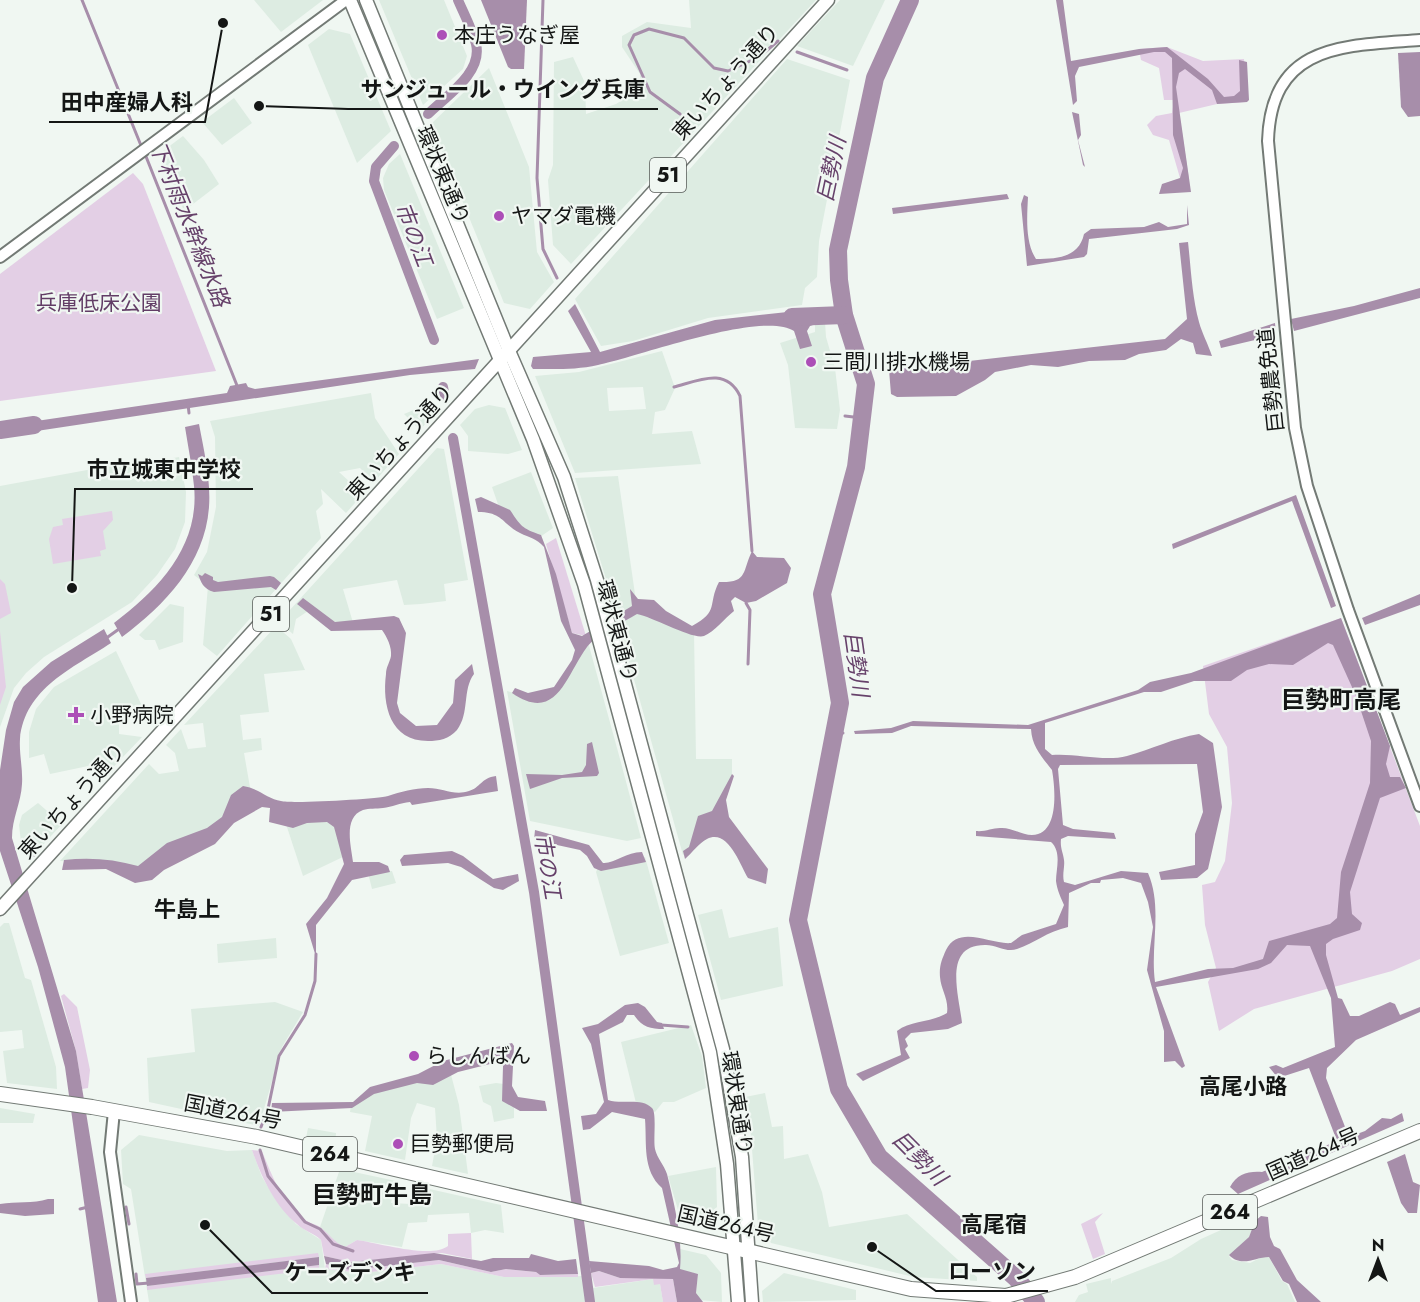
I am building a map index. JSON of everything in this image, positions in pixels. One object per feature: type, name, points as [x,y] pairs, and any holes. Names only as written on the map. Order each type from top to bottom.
[{"type":"highway","name":"国道264号","points":[[0,1094],[92,1107],[257,1137],[912,1289],[968,1294],[1011,1294],[1075,1277],[1420,1131]]},
{"type":"main road","name":"環状東通り","points":[[348,0],[400,126],[505,356],[564,477],[579,520],[723,1049],[736,1118],[750,1251],[752,1302]]},
{"type":"main road","name":"環状東通り","points":[[366,0],[505,356],[584,584],[710,1052],[722,1120],[738,1302]]},
{"type":"main road","name":"東いちょう通り","points":[[3,906],[828,0]]},
{"type":"street","points":[[0,257],[348,0]]},
{"type":"street","name":"巨勢農免道","points":[[1420,40],[1327,50],[1299,65],[1277,90],[1269,117],[1268,141],[1295,428],[1307,486],[1348,610],[1420,806]]},
{"type":"street","points":[[114,1111],[110,1152],[131,1302]]},
{"type":"shaded area","points":[[254,0],[323,0],[281,32]]},
{"type":"shaded area","points":[[379,0],[444,0],[467,56],[463,69],[423,105]]},
{"type":"shaded area","points":[[481,0],[527,0],[524,69],[508,67]]},
{"type":"shaded area","points":[[689,0],[816,0],[571,264],[553,245],[548,180],[553,165],[554,62],[573,57],[585,83],[586,114],[616,104],[640,89],[640,74],[622,47],[622,36],[647,22],[691,28]]},
{"type":"shaded area","points":[[840,0],[885,0],[853,66],[797,46]]},
{"type":"shaded area","points":[[1056,0],[1063,0],[1071,61],[1139,49],[1167,47],[1208,79],[1224,97],[1234,96],[1240,91],[1239,60],[1247,62],[1249,100],[1247,102],[1217,104],[1212,90],[1185,69],[1179,73],[1176,87],[1191,192],[1159,194],[1162,184],[1180,178],[1183,168],[1173,135],[1172,58],[1165,52],[1154,52],[1079,67],[1075,76],[1077,101],[1073,105]]},
{"type":"shaded area","points":[[329,29],[350,34],[391,131],[357,163],[308,45]]},
{"type":"shaded area","points":[[1420,52],[1420,116],[1408,117],[1401,107],[1398,53]]},
{"type":"shaded area","points":[[787,59],[850,80],[819,241],[817,277],[805,288],[802,305],[708,318],[633,341],[601,346],[575,299]]},
{"type":"shaded area","name":"ヤマダ電機","points":[[489,68],[529,167],[537,252],[554,282],[530,309],[504,303],[431,124]]},
{"type":"shaded area","points":[[234,98],[252,123],[222,145],[202,122]]},
{"type":"shaded area","points":[[1072,112],[1079,114],[1081,135],[1078,140],[1085,167],[1083,165]]},
{"type":"shaded area","points":[[183,136],[204,160],[219,184],[184,211],[162,156],[163,151]]},
{"type":"shaded area","points":[[400,154],[464,308],[437,319],[384,190],[383,178],[389,164]]},
{"type":"shaded area","points":[[1007,194],[1009,199],[893,214],[892,208]]},
{"type":"shaded area","points":[[1024,195],[1028,197],[1028,237],[1036,259],[1060,257],[1072,252],[1081,242],[1084,234],[1091,229],[1144,227],[1159,222],[1168,227],[1187,224],[1187,205],[1189,225],[1177,229],[1089,239],[1087,254],[1084,257],[1027,266],[1021,204]]},
{"type":"shaded area","points":[[1188,242],[1197,312],[1212,356],[1196,354],[1193,343],[1181,339],[1166,350],[1139,354],[1125,360],[1089,361],[1058,367],[1031,365],[995,372],[956,396],[897,397],[891,394],[889,370],[1165,339],[1187,319],[1179,243]]},
{"type":"shaded area","points":[[1420,288],[1420,298],[1294,331],[1291,319],[1354,306]]},
{"type":"shaded area","points":[[575,304],[600,352],[715,320],[815,309],[816,324],[810,326],[807,331],[812,346],[800,349],[794,331],[778,326],[756,326],[699,337],[590,367],[533,369],[531,366],[533,357],[591,352],[568,311]]},
{"type":"shaded area","points":[[824,307],[826,337],[835,368],[840,410],[837,429],[795,428],[788,365],[780,343],[815,332],[815,309]]},
{"type":"shaded area","points":[[1275,323],[1276,335],[1221,348],[1219,341]]},
{"type":"shaded area","points":[[662,351],[675,388],[665,410],[655,412],[652,434],[692,431],[701,464],[575,473],[535,376],[579,372]],"holes":[[[643,387],[646,409],[609,411],[607,388]]]},
{"type":"shaded area","points":[[479,359],[475,369],[410,375],[10,435],[9,425],[227,393],[230,386],[246,383],[248,387],[255,389]]},
{"type":"shaded area","points":[[371,393],[375,418],[399,454],[374,482],[360,468],[339,472],[363,494],[346,513],[321,489],[323,504],[316,511],[321,538],[217,656],[203,645],[208,586],[194,575],[207,552],[216,507],[215,437],[210,421]]},
{"type":"shaded area","points":[[426,405],[434,414],[420,430],[404,414]]},
{"type":"shaded area","points":[[489,405],[505,408],[522,450],[508,454],[468,451],[468,436],[460,425],[475,409]]},
{"type":"shaded area","points":[[199,424],[209,486],[206,527],[200,546],[180,581],[167,597],[122,637],[114,623],[161,581],[183,547],[190,528],[194,508],[194,486],[185,427]]},
{"type":"shaded area","points":[[437,448],[444,449],[468,580],[444,584],[446,601],[421,604],[404,605],[397,580],[343,589],[354,626],[331,627],[308,611],[296,619],[293,634],[279,622]]},
{"type":"shaded area","points":[[179,457],[186,492],[185,522],[175,549],[157,575],[132,602],[44,657],[26,673],[14,688],[0,727],[0,486],[147,459],[150,462]]},
{"type":"shaded area","points":[[531,472],[553,528],[540,537],[518,530],[500,510],[492,487]]},
{"type":"shaded area","points":[[618,476],[637,608],[694,631],[696,759],[732,759],[732,776],[707,834],[683,855],[606,579],[575,478]]},
{"type":"shaded area","points":[[1296,495],[1336,606],[1331,608],[1292,501],[1173,549],[1172,544]]},
{"type":"shaded area","points":[[481,497],[510,510],[522,526],[541,535],[556,574],[572,633],[582,636],[632,606],[630,589],[638,599],[654,600],[666,611],[692,626],[710,612],[719,582],[735,581],[743,575],[752,551],[757,557],[784,558],[791,568],[787,583],[756,601],[746,603],[735,597],[731,601],[734,611],[704,636],[691,635],[637,614],[591,643],[566,682],[550,699],[540,703],[527,701],[512,693],[515,688],[528,693],[554,687],[572,660],[575,650],[561,621],[544,547],[536,540],[514,530],[498,516],[478,512],[475,499]]},
{"type":"shaded area","points":[[205,573],[218,582],[270,576],[281,583],[276,590],[271,587],[214,592],[205,587],[200,580],[198,574],[202,576]]},
{"type":"shaded area","points":[[1420,594],[1420,605],[1365,625],[1362,618]]},
{"type":"shaded area","points":[[303,598],[335,622],[394,616],[399,618],[406,633],[397,703],[400,713],[416,726],[437,725],[453,703],[455,680],[472,664],[474,674],[470,680],[463,716],[457,730],[436,741],[415,739],[405,735],[391,719],[388,709],[385,686],[391,653],[389,642],[382,630],[331,631],[297,604]]},
{"type":"shaded area","points":[[170,604],[184,607],[183,642],[159,650],[155,640],[145,640],[139,635]]},
{"type":"shaded area","points":[[1341,618],[1390,746],[1386,764],[1390,777],[1400,777],[1406,788],[1380,798],[1350,892],[1352,914],[1362,923],[1360,930],[1333,939],[1326,944],[1326,955],[1338,998],[1342,999],[1350,1016],[1359,1016],[1390,1002],[1395,1004],[1400,1015],[1420,1007],[1420,1012],[1356,1040],[1327,1068],[1326,1078],[1349,1137],[1365,1131],[1382,1118],[1391,1119],[1402,1113],[1404,1121],[1238,1194],[1230,1187],[1240,1176],[1262,1172],[1337,1141],[1309,1068],[1278,1078],[1269,1067],[1276,1065],[1283,1068],[1335,1047],[1331,998],[1310,946],[1287,945],[1271,963],[1258,969],[1156,987],[1185,1066],[1182,1068],[1175,1061],[1164,1062],[1164,1031],[1147,970],[1153,927],[1148,902],[1141,883],[1123,878],[1101,880],[1100,883],[1091,883],[1069,893],[1068,927],[1013,950],[986,945],[972,947],[963,953],[956,973],[962,1023],[948,1029],[911,1033],[905,1039],[908,1046],[905,1049],[910,1058],[863,1081],[856,1074],[901,1055],[897,1031],[908,1025],[947,1013],[940,969],[946,950],[952,942],[967,937],[1011,943],[1022,935],[1056,924],[1064,905],[1056,881],[1058,861],[1056,851],[1051,842],[976,836],[976,831],[1000,828],[1032,835],[1041,833],[1047,827],[1054,809],[1052,770],[1035,746],[1031,729],[911,726],[892,733],[855,734],[854,731],[891,728],[913,721],[1028,725],[1138,690],[1150,682],[1191,673]],"holes":[[[1328,643],[1333,645],[1356,696],[1371,741],[1370,783],[1341,872],[1337,918],[1330,924],[1269,941],[1263,959],[1233,968],[1208,969],[1155,982],[1155,900],[1148,873],[1121,871],[1075,885],[1064,882],[1061,839],[1068,836],[1116,839],[1114,833],[1073,829],[1063,825],[1058,769],[1060,765],[1197,764],[1203,812],[1195,834],[1195,865],[1159,872],[1161,880],[1197,878],[1208,869],[1222,807],[1213,743],[1199,734],[1118,758],[1052,755],[1045,749],[1045,723],[1144,692],[1161,692],[1194,681],[1231,681],[1247,670],[1269,664],[1293,665]]]},
{"type":"shaded area","points":[[276,626],[291,639],[305,670],[264,674],[269,712],[240,715],[243,740],[261,738],[262,750],[244,753],[251,793],[214,838],[139,876],[94,862],[60,861],[149,764],[159,774],[179,771],[175,753],[166,745],[181,729],[188,749],[206,747],[203,723],[184,725]]},
{"type":"shaded area","points":[[104,629],[111,643],[53,681],[31,706],[24,721],[20,739],[22,784],[12,838],[76,1051],[117,1302],[98,1302],[65,1067],[38,967],[0,851],[0,770],[6,730],[14,702],[23,687],[51,662]]},
{"type":"shaded area","points":[[588,642],[641,838],[627,841],[530,821],[507,691],[536,699],[560,686]]},
{"type":"shaded area","name":"小野病院","points":[[116,651],[143,708],[139,711],[119,711],[119,734],[142,737],[100,781],[93,765],[50,774],[44,754],[29,758],[29,732],[36,709],[54,687]]},
{"type":"shaded area","points":[[592,742],[599,773],[597,776],[562,778],[530,789],[526,774],[562,775],[582,772],[586,765],[587,744]]},
{"type":"shaded area","points":[[732,774],[734,776],[726,800],[729,817],[768,869],[766,884],[748,878],[737,857],[727,843],[721,839],[714,837],[707,839],[685,859],[683,851],[689,847],[698,816],[712,811]]},
{"type":"shaded area","points":[[496,776],[498,791],[412,805],[410,802],[365,809],[357,814],[353,819],[350,833],[353,862],[379,862],[388,866],[390,872],[352,880],[316,925],[316,957],[306,924],[327,898],[344,864],[334,827],[327,822],[307,823],[293,828],[269,822],[270,808],[262,807],[234,823],[215,844],[164,870],[152,880],[135,883],[106,869],[62,870],[64,860],[73,859],[111,860],[138,866],[167,843],[207,828],[222,817],[231,795],[243,786],[281,801],[317,802],[381,797],[423,788],[464,792],[473,790],[487,779]]},
{"type":"shaded area","points":[[38,803],[62,824],[30,859],[21,842],[19,825],[22,815]]},
{"type":"shaded area","points":[[285,821],[337,822],[345,856],[303,876]]},
{"type":"shaded area","points":[[535,830],[589,845],[603,863],[642,852],[646,862],[601,871],[594,868],[587,856],[580,850],[534,840]]},
{"type":"shaded area","points":[[452,851],[463,856],[493,879],[518,874],[519,881],[503,890],[494,888],[461,867],[448,863],[402,866],[400,860],[404,855]]},
{"type":"shaded area","points":[[645,857],[669,943],[620,956],[596,872],[599,865]]},
{"type":"shaded area","points":[[392,871],[396,883],[372,889],[368,873]]},
{"type":"shaded area","points":[[722,909],[729,938],[778,927],[783,986],[721,1000],[698,915]]},
{"type":"shaded area","points":[[4,923],[9,923],[25,978],[31,980],[56,1067],[57,1089],[7,1083],[3,1051],[24,1048],[22,1030],[0,1032],[0,927]]},
{"type":"shaded area","points":[[276,938],[277,958],[218,963],[217,944]]},
{"type":"shaded area","points":[[275,1002],[303,1012],[282,1047],[259,1126],[149,1102],[147,1058],[195,1052],[191,1009]]},
{"type":"shaded area","points":[[638,1003],[645,1007],[657,1022],[662,1023],[664,1029],[647,1026],[634,1015],[627,1015],[623,1022],[599,1034],[608,1100],[637,1102],[652,1108],[655,1121],[655,1149],[667,1174],[677,1221],[680,1269],[698,1274],[696,1293],[703,1302],[677,1302],[673,1279],[620,1278],[599,1271],[591,1273],[589,1261],[649,1266],[663,1270],[677,1267],[679,1263],[662,1188],[648,1165],[645,1119],[612,1112],[590,1129],[583,1130],[581,1116],[596,1114],[604,1102],[591,1044],[582,1028],[598,1024],[625,1005]]},
{"type":"shaded area","points":[[691,1025],[702,1056],[706,1088],[674,1102],[663,1102],[655,1112],[636,1103],[621,1042]]},
{"type":"shaded area","points":[[512,1043],[514,1046],[512,1086],[518,1097],[545,1101],[547,1111],[520,1111],[502,1101],[503,1066],[498,1062],[458,1072],[433,1085],[417,1083],[374,1094],[352,1108],[271,1112],[272,1103],[353,1102],[370,1087],[418,1074],[443,1061]]},
{"type":"shaded area","points":[[450,1071],[459,1105],[468,1174],[432,1166],[437,1139],[435,1108],[417,1103],[411,1118],[405,1160],[365,1151],[372,1116],[350,1112],[351,1105],[374,1089]]},
{"type":"shaded area","points":[[504,1084],[514,1104],[514,1118],[494,1122],[491,1106],[483,1102],[479,1086]]},
{"type":"shaded area","points":[[765,1093],[772,1127],[783,1126],[784,1159],[808,1154],[822,1192],[829,1227],[907,1214],[977,1277],[977,1281],[914,1277],[771,1243],[758,1225],[750,1124],[745,1097]]},
{"type":"shaded area","points":[[0,1108],[35,1114],[33,1123],[0,1123]]},
{"type":"shaded area","points":[[308,1128],[336,1133],[335,1144],[306,1138]]},
{"type":"shaded area","points":[[139,1135],[227,1151],[252,1150],[262,1177],[276,1200],[296,1224],[321,1240],[325,1269],[362,1273],[441,1264],[504,1277],[584,1276],[586,1289],[653,1279],[660,1284],[663,1302],[149,1302],[131,1189],[123,1184],[121,1150]]},
{"type":"shaded area","points":[[1405,1154],[1413,1182],[1420,1185],[1417,1213],[1408,1213],[1401,1203],[1387,1162]]},
{"type":"shaded area","points":[[716,1167],[717,1207],[697,1223],[681,1220],[668,1176]]},
{"type":"shaded area","points":[[340,1169],[396,1181],[391,1203],[411,1204],[416,1186],[501,1205],[504,1233],[485,1230],[471,1233],[469,1213],[428,1215],[427,1222],[408,1223],[402,1247],[357,1240],[345,1247],[334,1242],[320,1227]]},
{"type":"shaded area","points":[[54,1199],[54,1214],[25,1216],[0,1213],[0,1204]]},
{"type":"shaded area","points":[[1252,1216],[1255,1220],[1249,1237],[1229,1256],[1232,1260],[1250,1263],[1262,1257],[1269,1257],[1282,1281],[1287,1284],[1295,1302],[1075,1302],[1079,1295],[1088,1292],[1086,1284],[1111,1278],[1111,1284],[1112,1281],[1171,1258],[1201,1239]]},
{"type":"shaded area","points":[[1261,1216],[1268,1217],[1270,1237],[1274,1246],[1280,1249],[1297,1280],[1321,1302],[1297,1302],[1289,1284],[1283,1281],[1269,1257],[1239,1261],[1229,1255],[1249,1237],[1255,1221]]},
{"type":"shaded area","points":[[680,1249],[706,1255],[721,1273],[722,1302],[699,1300],[696,1293],[698,1274],[680,1270]]},
{"type":"shaded area","points":[[434,1253],[481,1261],[493,1258],[529,1258],[531,1254],[558,1261],[576,1259],[578,1274],[540,1275],[536,1272],[506,1269],[491,1272],[439,1260],[350,1270],[326,1264],[324,1256],[351,1262]]},
{"type":"shaded area","points":[[319,1257],[319,1265],[147,1286],[146,1278]]},
{"type":"shaded area","points":[[784,1273],[856,1290],[856,1300],[763,1302],[762,1291]]},
{"type":"green space","points":[[1167,47],[1203,61],[1244,59],[1247,102],[1217,104],[1179,113],[1189,179],[1180,178],[1169,140],[1153,135],[1147,125],[1156,116],[1172,113],[1174,100],[1164,100],[1159,68],[1141,60],[1139,49]]},
{"type":"green space","name":"兵庫低床公園","points":[[133,173],[143,184],[216,371],[0,401],[0,274]]},
{"type":"green space","points":[[112,511],[113,520],[103,531],[106,549],[100,551],[101,556],[53,564],[49,539],[53,527],[63,525],[62,519]]},
{"type":"green space","points":[[556,538],[586,636],[572,633],[546,544]]},
{"type":"green space","points":[[0,579],[5,584],[11,613],[0,619]]},
{"type":"green space","points":[[1341,618],[1420,826],[1420,959],[1392,971],[1254,1009],[1219,1031],[1208,982],[1216,968],[1205,925],[1202,885],[1215,882],[1225,861],[1232,803],[1227,747],[1209,714],[1203,666]]},
{"type":"green space","points":[[0,631],[6,687],[0,705]]},
{"type":"green space","points":[[64,994],[77,1007],[90,1070],[88,1088],[82,1089],[76,1051],[61,996]]},
{"type":"green space","points":[[252,1150],[262,1151],[279,1189],[291,1207],[345,1247],[357,1240],[418,1251],[440,1250],[448,1246],[448,1234],[471,1233],[472,1259],[442,1253],[351,1262],[324,1256],[321,1240],[297,1224],[275,1200]]},
{"type":"green space","points":[[1103,1213],[1095,1222],[1105,1254],[1093,1259],[1081,1224]]},
{"type":"green space","points":[[318,1253],[319,1257],[146,1278],[145,1274]]},
{"type":"green space","points":[[439,1260],[491,1272],[506,1269],[536,1272],[540,1275],[578,1274],[578,1277],[504,1277],[441,1264],[362,1273],[325,1269],[326,1264],[350,1270]]},
{"type":"green space","points":[[319,1265],[319,1269],[147,1290],[147,1286]]},
{"type":"green space","points":[[599,1271],[620,1278],[673,1279],[677,1302],[663,1302],[660,1284],[654,1285],[653,1279],[595,1287],[591,1273]]},
{"type":"waterway","name":"下村雨水幹線水路","points":[[82,0],[142,148]]},
{"type":"waterway","name":"市の江","points":[[428,114],[469,74],[477,55],[474,38],[458,0]]},
{"type":"waterway","points":[[543,0],[537,178],[543,249],[557,278]]},
{"type":"waterway","name":"巨勢川","points":[[910,0],[875,78],[838,250],[844,315],[866,384],[856,467],[822,594],[840,703],[798,920],[839,1089],[879,1157],[1016,1278],[1036,1302]]},
{"type":"waterway","points":[[680,114],[650,92],[629,45],[634,35],[649,29],[684,38],[714,68],[728,71],[759,57],[778,41]]},
{"type":"waterway","points":[[797,52],[847,70]]},
{"type":"waterway","name":"市の江","points":[[394,146],[376,167],[374,181],[434,340]]},
{"type":"waterway","name":"下村雨水幹線水路","points":[[145,154],[238,388]]},
{"type":"waterway","points":[[792,317],[844,315]]},
{"type":"waterway","points":[[674,387],[703,379],[720,379],[727,381],[740,396],[752,551]]},
{"type":"waterway","name":"市の江","points":[[443,387],[445,397]]},
{"type":"waterway","points":[[188,404],[189,413]]},
{"type":"waterway","points":[[845,416],[862,418]]},
{"type":"waterway","points":[[0,430],[34,425]]},
{"type":"waterway","name":"市の江","points":[[453,438],[534,892],[590,1302]]},
{"type":"waterway","points":[[746,603],[750,610],[748,664]]},
{"type":"waterway","points":[[105,639],[119,629]]},
{"type":"waterway","points":[[834,733],[843,733]]},
{"type":"waterway","points":[[27,853],[34,855]]},
{"type":"waterway","points":[[261,1127],[268,1109],[279,1056],[305,1015],[315,981],[316,954]]},
{"type":"waterway","points":[[661,1025],[688,1027]]},
{"type":"waterway","points":[[260,1150],[268,1176],[305,1222],[320,1229],[333,1244],[353,1251]]},
{"type":"waterway","points":[[80,1209],[88,1207]]},
{"type":"waterway","points":[[126,1207],[129,1224]]},
{"type":"waterway","points":[[136,1274],[137,1284],[149,1283]]},
{"type":"place","name":"田中産婦人科","points":[[223,23]]},
{"type":"place","name":"本庄うなぎ屋","points":[[442,35]]},
{"type":"place","name":"サンジュール・ウイング兵庫","points":[[259,106]]},
{"type":"place","name":"ヤマダ電機","points":[[499,216]]},
{"type":"place","name":"三間川排水機場","points":[[811,362]]},
{"type":"place","name":"市立城東中学校","points":[[72,588]]},
{"type":"place","name":"小野病院","points":[[76,715]]},
{"type":"place","name":"らしんばん","points":[[414,1056]]},
{"type":"place","name":"巨勢郵便局","points":[[398,1144]]},
{"type":"place","name":"ケーズデンキ","points":[[205,1225]]},
{"type":"place","name":"ローソン","points":[[872,1247]]},
{"type":"district","name":"巨勢町高尾","points":[[1341,699]]},
{"type":"district","name":"牛島上","points":[[187,909]]},
{"type":"district","name":"高尾小路","points":[[1243,1086]]},
{"type":"district","name":"巨勢町牛島","points":[[372,1194]]},
{"type":"district","name":"高尾宿","points":[[994,1224]]}]
